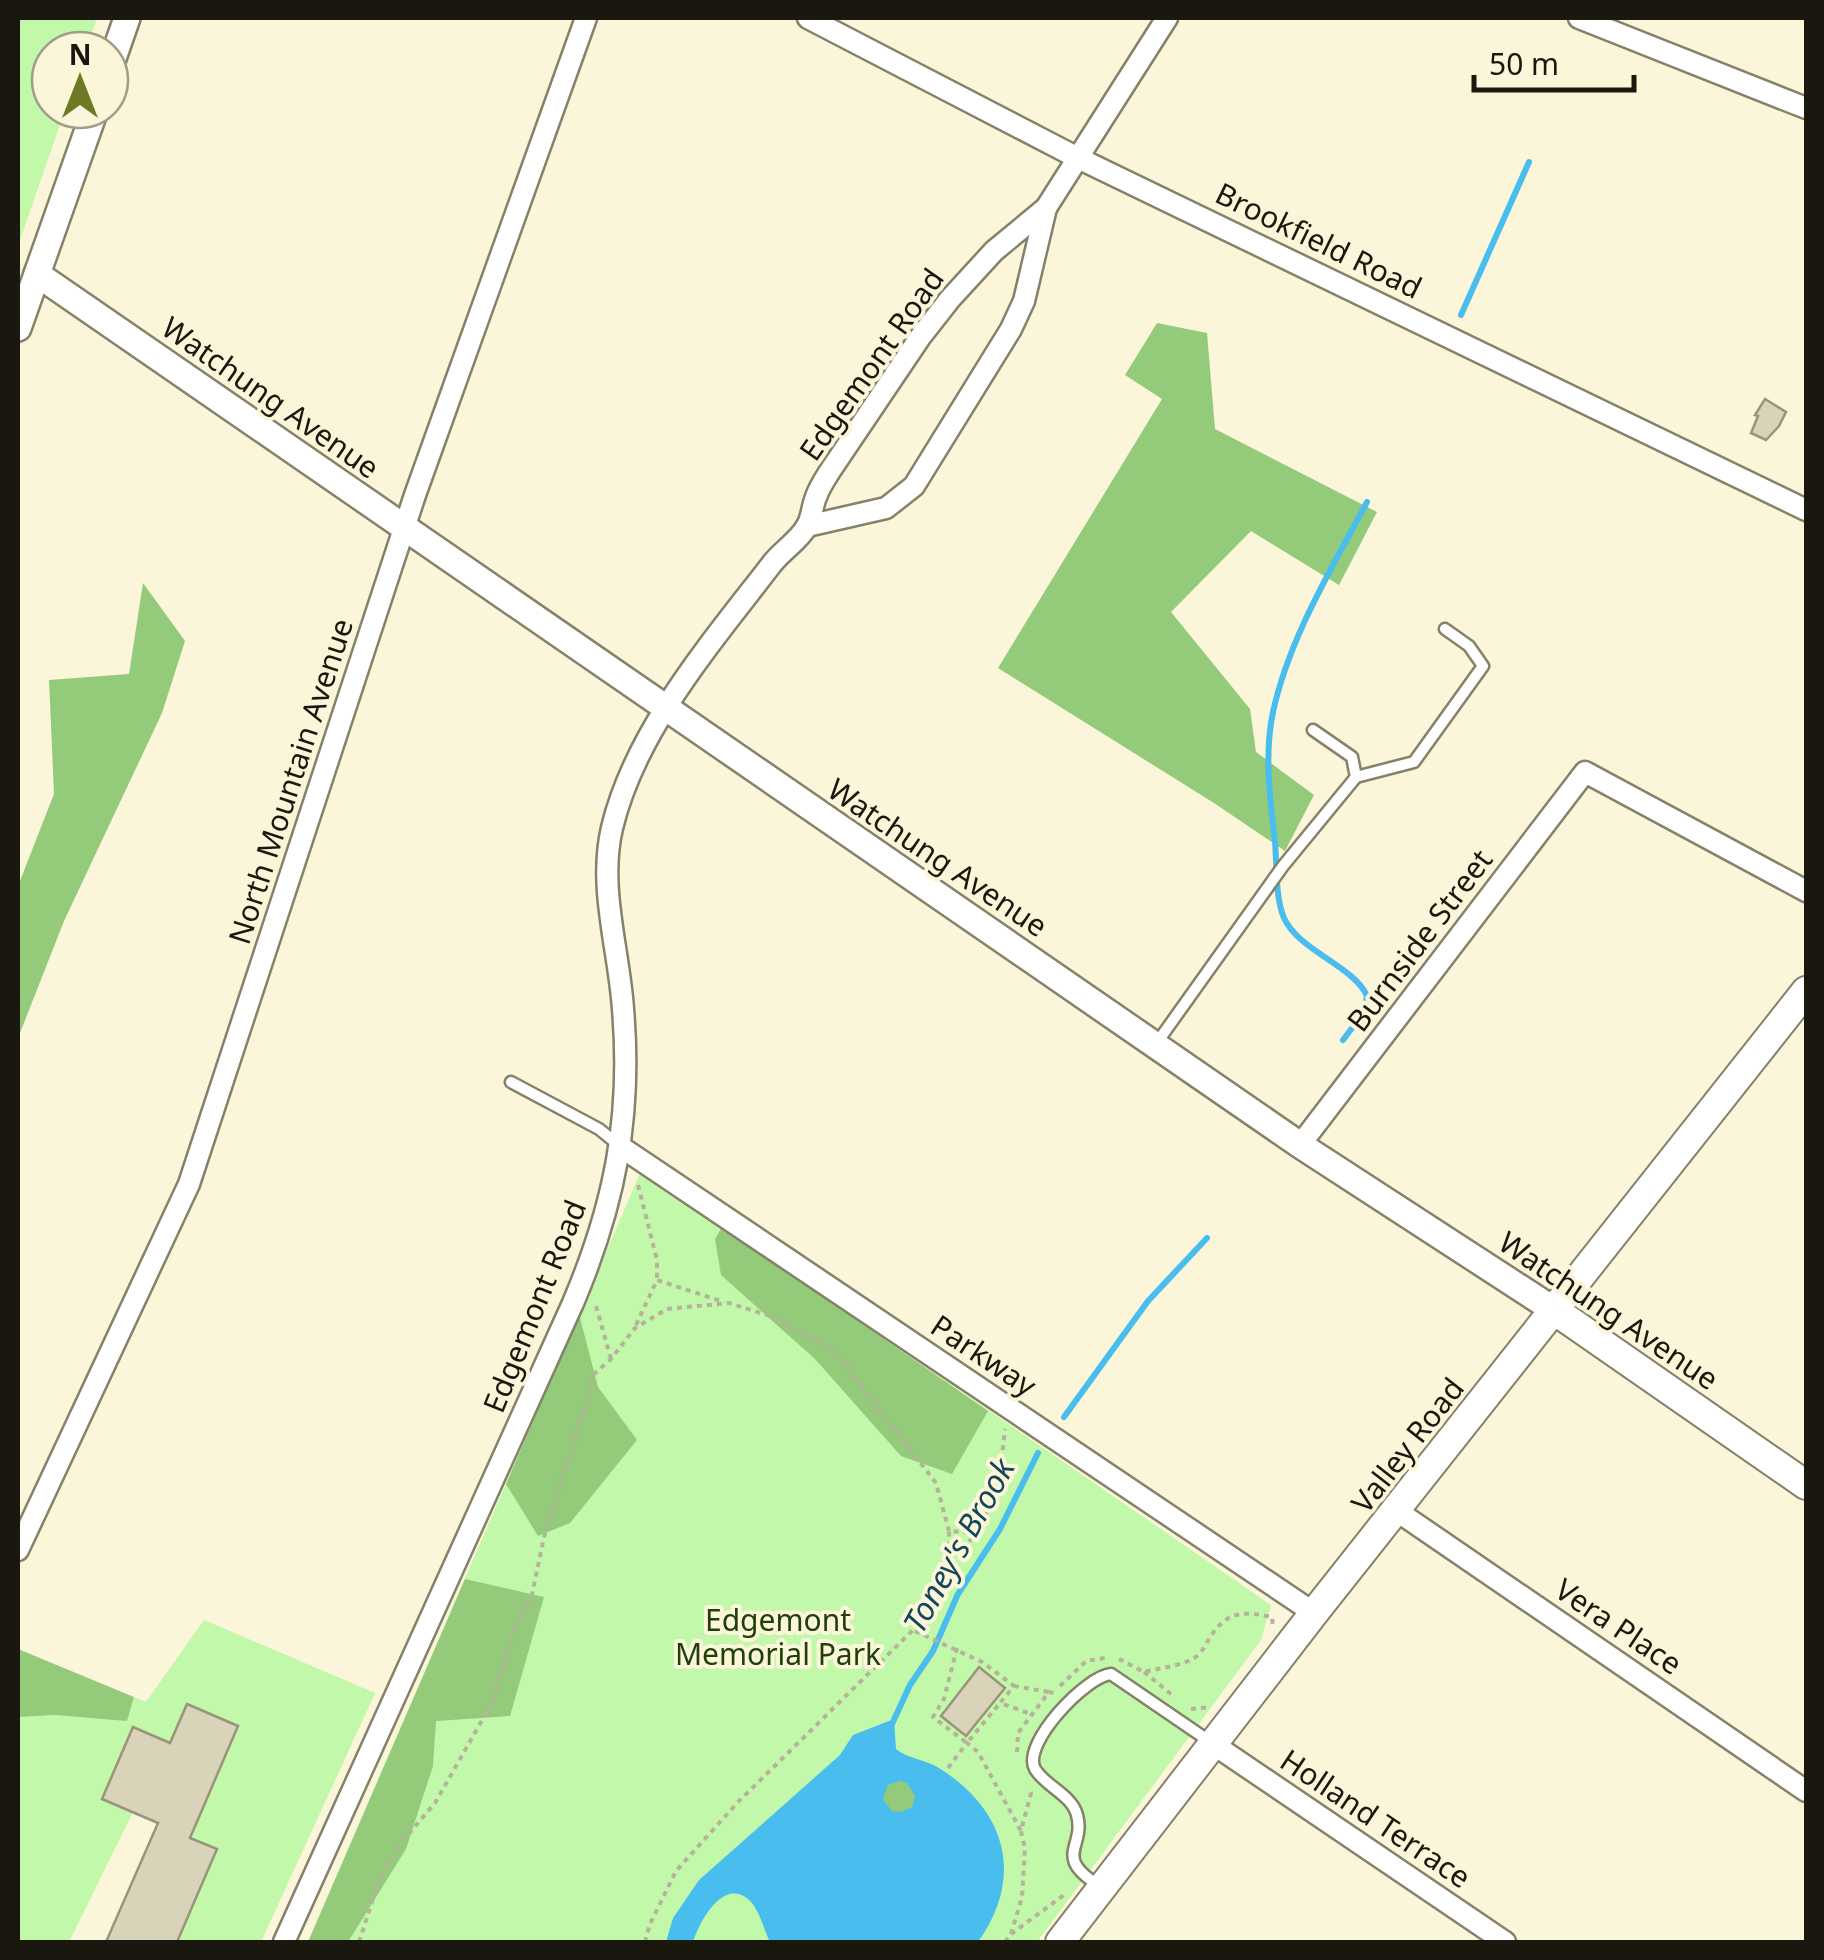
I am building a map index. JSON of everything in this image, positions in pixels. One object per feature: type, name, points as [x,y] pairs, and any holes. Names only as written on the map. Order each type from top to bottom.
[{"type":"main road","name":"Valley Road","points":[[1060,1942],[1089,1887],[1213,1744],[1806,991]]},
{"type":"main road","name":"Watchung Avenue","points":[[1554,1310],[1806,1485]]},
{"type":"street","name":"North Mountain Avenue","points":[[18,1550],[190,1184],[404,529],[586,18]]},
{"type":"street","name":"Brookfield Road","points":[[808,18],[1078,158],[1806,510]]},
{"type":"street","name":"Edgemont Road","points":[[284,1942],[578,1292],[605,1221],[621,1147],[626,1054],[619,966],[608,901],[611,833],[633,763],[665,710],[774,560],[807,526],[817,494],[830,471],[921,336],[994,252],[1046,208],[1167,18]]},
{"type":"street","points":[[1579,18],[1806,108]]},
{"type":"street","points":[[18,328],[88,130]]},
{"type":"street","name":"Edgemont Road","points":[[807,526],[869,514],[901,499],[914,486],[1012,329],[1024,301],[1046,208]]},
{"type":"street","name":"Watchung Avenue","points":[[37,274],[1300,1145],[1554,1310]]},
{"type":"street","name":"Burnside Street","points":[[1300,1145],[1585,772],[1806,890]]},
{"type":"street","name":"Parkway","points":[[621,1147],[1314,1612]]},
{"type":"street","name":"Vera Place","points":[[1397,1511],[1806,1791]]},
{"type":"street","name":"Holland Terrace","points":[[1213,1744],[1499,1941]]},
{"type":"lane","points":[[1156,1045],[1272,881],[1356,777],[1414,762],[1483,666],[1469,646],[1445,629]]},
{"type":"lane","points":[[1314,730],[1352,756],[1356,777]]},
{"type":"lane","points":[[511,1082],[599,1129],[621,1147]]},
{"type":"lane","points":[[1089,1887],[1072,1849],[1078,1816],[1073,1806],[1036,1770],[1032,1753],[1079,1690],[1102,1674],[1111,1674],[1213,1744]]},
{"type":"path","points":[[358,1942],[379,1880],[400,1844],[435,1802],[493,1701],[512,1635],[532,1594],[544,1536],[594,1373],[611,1359],[635,1328],[657,1280],[638,1185]]},
{"type":"path","points":[[645,1942],[676,1871],[739,1802],[913,1630],[944,1586],[950,1562],[949,1531],[936,1483],[835,1352],[773,1317],[657,1280]]},
{"type":"path","points":[[591,1291],[611,1359]]},
{"type":"path","points":[[635,1328],[666,1309],[729,1303]]},
{"type":"path","points":[[950,1562],[962,1556],[993,1503],[1004,1430],[1016,1412]]},
{"type":"path","points":[[949,1531],[974,1533]]},
{"type":"path","points":[[1144,1672],[1197,1656],[1222,1620],[1233,1614],[1272,1617]]},
{"type":"path","points":[[913,1630],[982,1662],[1014,1686],[1054,1693],[1074,1669],[1096,1658],[1120,1660],[1144,1672],[1192,1710],[1208,1706],[1215,1711]]},
{"type":"path","points":[[954,1647],[944,1699],[933,1717],[978,1752],[1021,1831],[1026,1849],[1022,1896],[1012,1934]]},
{"type":"path","points":[[948,1768],[1014,1686]]},
{"type":"path","points":[[1016,1764],[1018,1733],[1049,1692]]},
{"type":"path","points":[[1000,1704],[1031,1714]]},
{"type":"path","points":[[1021,1779],[1031,1793],[1021,1831]]},
{"type":"path","points":[[1005,1942],[1089,1887]]},
{"type":"green space","points":[[18,18],[97,18],[93,30],[30,30],[30,130],[58,130],[18,246]]},
{"type":"green space","points":[[1157,323],[1207,333],[1215,429],[1377,512],[1339,585],[1251,531],[1171,612],[1250,709],[1256,752],[1314,795],[1285,851],[998,668],[1162,399],[1125,375]]},
{"type":"green space","points":[[143,583],[185,641],[162,713],[64,921],[18,1038],[18,886],[54,794],[49,680],[129,674]]},
{"type":"green space","name":"Edgemont Memorial Park","points":[[641,1171],[1271,1605],[1261,1640],[1037,1942],[308,1942]]},
{"type":"green space","points":[[722,1227],[988,1411],[952,1474],[901,1456],[815,1359],[721,1275],[715,1239]]},
{"type":"green space","points":[[579,1314],[598,1387],[637,1440],[570,1523],[538,1536],[506,1484]]},
{"type":"green space","points":[[465,1579],[544,1597],[510,1716],[436,1721],[433,1766],[406,1849],[348,1942],[308,1942]]},
{"type":"green space","points":[[204,1620],[375,1693],[261,1942],[177,1942],[217,1849],[190,1838],[238,1727],[187,1704],[170,1743],[133,1728],[102,1799],[133,1812],[69,1942],[18,1942],[18,1717],[55,1715],[127,1720],[134,1697],[146,1702]]},
{"type":"green space","points":[[18,1649],[134,1697],[127,1721],[55,1715],[18,1717]]},
{"type":"green space","points":[[899,1781],[910,1786],[915,1797],[910,1808],[899,1813],[888,1808],[883,1797],[888,1786]]},
{"type":"water","points":[[894,1719],[896,1749],[934,1765],[962,1785],[993,1824],[1004,1869],[1001,1893],[978,1942],[770,1942],[748,1899],[729,1894],[713,1906],[693,1942],[666,1942],[673,1918],[699,1880],[840,1755],[853,1735]],"holes":[[[907,1783],[915,1796],[912,1807],[892,1811],[883,1799],[888,1785]]]},
{"type":"building","points":[[1765,399],[1786,412],[1766,440],[1751,433],[1758,416],[1755,415]]},
{"type":"building","points":[[979,1667],[1005,1688],[966,1736],[941,1716]]},
{"type":"building","points":[[187,1704],[238,1726],[190,1838],[217,1849],[177,1942],[106,1942],[158,1823],[102,1799],[133,1727],[170,1743]]},
{"type":"waterway","name":"Toney's Brook","points":[[1461,315],[1529,162]]},
{"type":"waterway","name":"Toney's Brook","points":[[1343,1040],[1364,1012],[1367,996],[1351,976],[1301,940],[1284,918],[1278,891],[1269,744],[1273,712],[1290,657],[1367,502]]},
{"type":"waterway","name":"Toney's Brook","points":[[1064,1417],[1148,1301],[1207,1238]]},
{"type":"waterway","name":"Toney's Brook","points":[[892,1724],[910,1685],[933,1651],[958,1594],[1000,1529],[1038,1453]]}]
